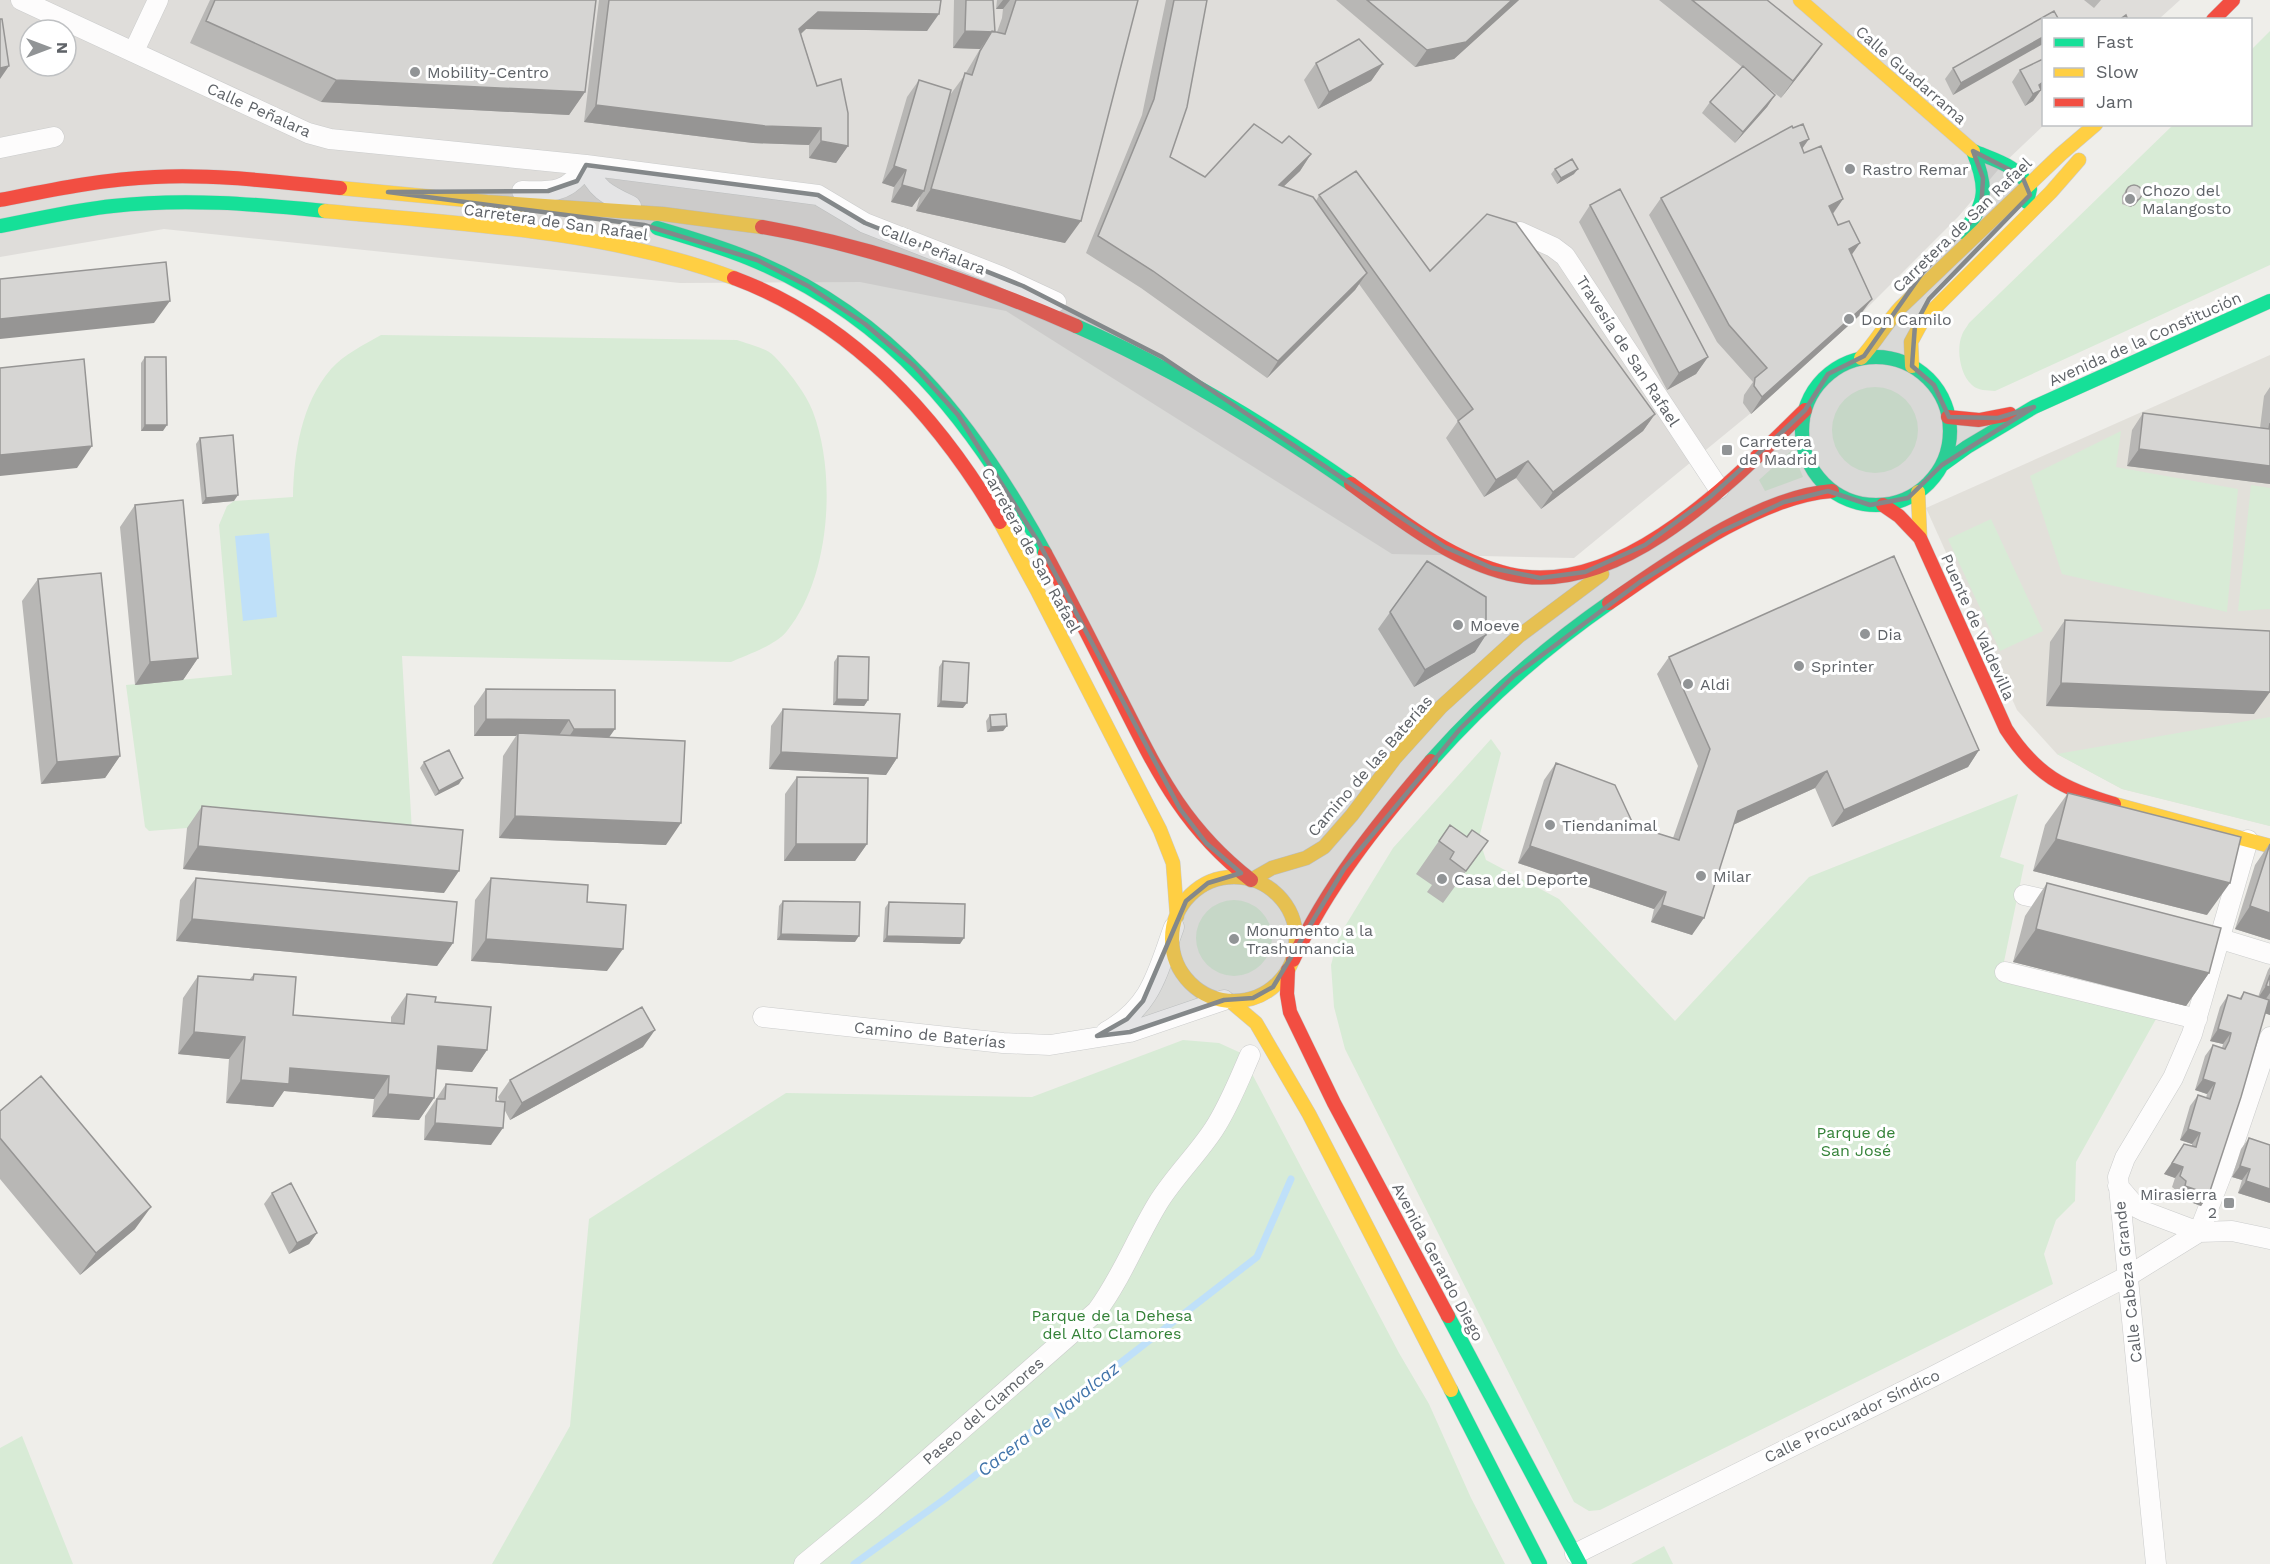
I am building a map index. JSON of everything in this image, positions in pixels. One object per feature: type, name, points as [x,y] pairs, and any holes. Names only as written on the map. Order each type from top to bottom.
[{"type":"main road","name":"Calle Guadarrama","points":[[1800,0],[1973,151]]},
{"type":"main road","points":[[2215,18],[2234,0]]},
{"type":"main road","name":"Carretera de San Rafael","points":[[1861,358],[1874,344],[1890,319],[2029,184],[2094,126]]},
{"type":"main road","points":[[1911,346],[1917,331],[1931,311],[2052,192],[2109,126]]},
{"type":"main road","points":[[1912,366],[1911,346],[1918,317],[1929,299],[2027,203],[2030,195],[2029,184],[2022,176],[1973,151]]},
{"type":"main road","points":[[1890,319],[1923,272],[1976,219],[1981,211],[1984,196],[1983,178],[1973,151]]},
{"type":"main road","points":[[2002,164],[2031,163],[2061,154]]},
{"type":"main road","name":"Carretera de San Rafael","points":[[0,200],[94,183],[172,177],[283,182],[501,203],[717,220],[852,247],[1007,297],[1101,337],[1190,384],[1250,420],[1326,467],[1445,547],[1492,568],[1530,577],[1566,577],[1592,570],[1644,545],[1719,489],[1805,410]]},
{"type":"main road","name":"Carretera de San Rafael","points":[[0,226],[103,207],[161,202],[235,203],[412,219],[566,236],[653,252],[720,272],[760,288],[795,308],[849,343],[900,386],[950,444],[980,488],[1018,555],[1160,830],[1173,863],[1175,921]]},
{"type":"main road","name":"Carretera de San Rafael","points":[[501,203],[644,225],[728,249],[774,268],[808,286],[844,309],[889,343],[929,381],[958,415],[1004,481],[1039,543],[1146,749],[1184,815],[1206,843],[1251,880]]},
{"type":"main road","name":"Avenida de la Constitución","points":[[1942,465],[1967,447],[2034,407],[2270,301]]},
{"type":"main road","points":[[1861,358],[1887,358],[1912,366],[1934,386],[1944,402],[1948,417],[1949,441],[1942,465],[1932,480],[1918,492],[1903,500],[1883,505],[1857,503],[1833,491],[1817,476],[1806,457],[1802,435],[1805,410],[1814,390],[1828,374],[1846,363],[1861,358]]},
{"type":"main road","name":"Avenida de la Constitución","points":[[1948,417],[1969,421],[1998,418],[2034,407]]},
{"type":"main road","points":[[1227,1001],[1247,1000],[1264,994],[1278,983],[1325,898],[1373,830],[1460,729],[1514,676],[1603,607],[1720,532],[1784,502],[1818,492],[1833,491]]},
{"type":"main road","points":[[1918,492],[1920,538]]},
{"type":"main road","points":[[1883,505],[1895,511],[1920,538]]},
{"type":"main road","name":"Puente de Valdevilla","points":[[1920,538],[2006,729],[2030,763],[2060,784],[2099,800],[2270,846]]},
{"type":"main road","name":"Camino de las Baterías","points":[[1251,880],[1274,867],[1303,860],[1324,847],[1436,712],[1511,644],[1569,597],[1644,545]]},
{"type":"main road","points":[[1290,965],[1296,938],[1289,910],[1275,893],[1251,880],[1229,878],[1208,884],[1186,901],[1175,921],[1174,950],[1182,972],[1197,989],[1207,995],[1227,1001],[1244,1011],[1256,1023],[1309,1114],[1540,1564]]},
{"type":"main road","name":"Avenida Gerardo Diego","points":[[1290,965],[1287,994],[1290,1012],[1323,1082],[1577,1559]]},
{"type":"street","name":"Calle Peñalara","points":[[21,0],[308,133],[330,139],[586,165],[818,195],[865,223],[1000,276],[1080,314],[1209,385],[1250,420]]},
{"type":"street","points":[[134,51],[158,0]]},
{"type":"street","points":[[0,148],[54,137]]},
{"type":"street","points":[[388,192],[548,192],[577,181],[586,165]]},
{"type":"street","points":[[586,165],[592,180],[600,189],[650,214]]},
{"type":"street","name":"Travesía de San Rafael","points":[[1520,232],[1553,247],[1565,256],[1719,489]]},
{"type":"street","name":"Calle Cabeza Grande","points":[[2156,1564],[2118,1186],[2120,1166],[2173,1078],[2197,1019],[2248,840]]},
{"type":"street","points":[[2024,895],[2082,909]]},
{"type":"street","name":"Camino de Baterías","points":[[1097,1036],[1127,1019],[1143,1001],[1154,981],[1175,921]]},
{"type":"street","points":[[2197,937],[2270,954]]},
{"type":"street","points":[[2005,972],[2197,1019]]},
{"type":"street","name":"Camino de Baterías","points":[[763,1017],[1025,1045],[1050,1045],[1130,1032],[1227,1001]]},
{"type":"street","points":[[2199,1232],[2243,1142],[2270,1037]]},
{"type":"street","name":"Paseo del Clamores","points":[[804,1564],[881,1500],[1097,1311],[1120,1278],[1142,1230],[1160,1200],[1205,1142],[1221,1117],[1250,1055]]},
{"type":"street","points":[[2118,1186],[2136,1207],[2199,1232],[2232,1231],[2270,1239]]},
{"type":"street","name":"Calle Procurador Síndico","points":[[1577,1559],[2128,1276],[2199,1232]]},
{"type":"highlighted area","points":[[1973,151],[2022,176],[2030,195],[1929,299],[1915,325],[1912,366],[1934,385],[1949,417],[1998,418],[2034,407],[1942,465],[1908,498],[1870,505],[1828,491],[1784,502],[1720,532],[1640,582],[1514,676],[1460,729],[1344,869],[1273,987],[1253,998],[1224,1000],[1130,1032],[1097,1036],[1127,1019],[1143,1001],[1186,901],[1208,883],[1241,873],[1206,843],[1180,809],[1039,543],[958,415],[914,366],[865,324],[808,286],[757,260],[644,225],[388,192],[548,191],[577,181],[586,165],[818,195],[865,223],[1023,286],[1162,357],[1445,547],[1492,568],[1540,578],[1585,572],[1645,545],[1710,497],[1782,432],[1805,410],[1828,374],[1864,356],[1923,272],[1981,211],[1983,178]]},
{"type":"shaded area","points":[[0,0],[2180,0],[2160,18],[2042,18],[2043,126],[2003,164],[1958,217],[1860,315],[1768,399],[1574,558],[1392,554],[1006,311],[860,282],[680,283],[164,229],[0,257]]},
{"type":"shaded area","points":[[2270,355],[2270,826],[2122,789],[2057,754],[2017,710],[1926,508]]},
{"type":"green space","points":[[2270,31],[2270,265],[1995,391],[1974,387],[1965,375],[1959,354],[1960,341],[1969,323],[2172,126],[2252,126],[2252,49]]},
{"type":"green space","points":[[381,335],[737,340],[771,353],[791,375],[810,405],[821,438],[825,466],[827,495],[825,526],[813,583],[801,609],[787,631],[776,641],[731,662],[402,656],[412,832],[187,828],[149,831],[145,827],[126,685],[232,675],[219,525],[227,506],[234,501],[293,497],[295,463],[301,430],[306,413],[321,383],[342,359]]},
{"type":"green space","points":[[1875,387],[1892,390],[1906,399],[1915,413],[1918,430],[1915,447],[1906,461],[1892,470],[1875,473],[1858,470],[1844,461],[1835,447],[1832,430],[1835,413],[1844,399],[1858,390]]},
{"type":"green space","points":[[2121,431],[2116,467],[2238,489],[2227,612],[2062,574],[2030,476]]},
{"type":"green space","points":[[1792,450],[1803,477],[1765,491],[1759,480]]},
{"type":"green space","points":[[2251,485],[2270,488],[2270,609],[2238,611]]},
{"type":"green space","points":[[1991,519],[2043,631],[2000,651],[1948,539]]},
{"type":"green space","points":[[2270,717],[2270,826],[2122,789],[2057,754]]},
{"type":"green space","name":"Parque de San José","points":[[1491,739],[1501,753],[1479,838],[1486,860],[1559,899],[1675,1021],[1809,877],[2018,794],[2000,857],[2024,865],[2000,981],[2156,1019],[2076,1162],[2075,1201],[2056,1220],[2044,1254],[2053,1284],[1600,1510],[1589,1511],[1574,1502],[1345,1049],[1334,1007],[1331,965],[1339,936],[1393,848]]},
{"type":"green space","points":[[1234,900],[1249,903],[1261,911],[1269,923],[1272,938],[1269,953],[1261,965],[1249,973],[1234,976],[1219,973],[1207,965],[1199,953],[1196,938],[1199,923],[1207,911],[1219,903]]},
{"type":"green space","name":"Parque de la Dehesa del Alto Clamores","points":[[1183,1040],[1219,1043],[1241,1053],[1399,1353],[1429,1404],[1471,1498],[1505,1564],[492,1564],[570,1426],[589,1219],[786,1093],[1032,1097]]},
{"type":"green space","points":[[22,1436],[73,1564],[0,1564],[0,1448]]},
{"type":"green space","points":[[1664,1546],[1673,1564],[1631,1564]]},
{"type":"water","points":[[269,533],[277,617],[243,621],[235,536]]},
{"type":"building","name":"Mobility-Centro","points":[[215,0],[596,0],[585,92],[336,80],[206,21]]},
{"type":"building","points":[[609,0],[941,0],[939,14],[818,12],[799,29],[817,86],[841,79],[848,113],[848,146],[821,141],[821,128],[765,126],[596,105]]},
{"type":"building","points":[[966,0],[993,0],[995,32],[965,31]]},
{"type":"building","points":[[1016,0],[1138,0],[1081,221],[931,189],[965,73],[972,75],[980,51],[992,31],[1005,34]]},
{"type":"building","points":[[1174,0],[1207,0],[1187,107],[1170,157],[1205,177],[1254,124],[1282,143],[1289,136],[1311,154],[1279,185],[1313,197],[1367,273],[1278,361],[1153,271],[1098,236],[1154,99]]},
{"type":"building","points":[[1367,0],[1512,0],[1466,42],[1427,50]]},
{"type":"building","points":[[1692,0],[1767,0],[1822,44],[1793,81]]},
{"type":"building","points":[[2054,11],[2058,18],[2042,18],[2042,38],[1961,83],[1953,68]]},
{"type":"building","points":[[0,19],[2,19],[9,66],[0,68]]},
{"type":"building","points":[[1359,39],[1383,64],[1329,92],[1316,63]]},
{"type":"building","points":[[2042,59],[2042,83],[2039,85],[2041,90],[2033,94],[2020,70]]},
{"type":"building","points":[[1743,66],[1775,95],[1743,132],[1710,102]]},
{"type":"building","points":[[919,80],[951,90],[924,191],[902,185],[906,170],[894,166]]},
{"type":"building","points":[[1803,124],[1809,139],[1800,143],[1804,153],[1821,146],[1843,199],[1829,206],[1838,225],[1849,221],[1860,243],[1849,249],[1872,299],[1762,397],[1754,386],[1755,378],[1767,368],[1729,325],[1661,198],[1792,126],[1793,128]]},
{"type":"building","points":[[1572,159],[1578,169],[1561,178],[1555,169]]},
{"type":"building","points":[[1356,171],[1430,271],[1487,214],[1516,223],[1655,414],[1553,492],[1528,461],[1496,480],[1458,421],[1473,409],[1319,195]]},
{"type":"building","points":[[2134,185],[2140,187],[2142,193],[2140,199],[2134,201],[2128,199],[2126,193],[2128,187]]},
{"type":"building","points":[[1620,189],[1708,357],[1679,373],[1590,205]]},
{"type":"building","points":[[166,262],[170,301],[0,319],[0,279]]},
{"type":"building","points":[[145,357],[166,357],[167,425],[145,425]]},
{"type":"building","points":[[84,359],[92,446],[0,455],[0,368]]},
{"type":"building","points":[[2143,413],[2269,429],[2270,423],[2270,466],[2139,449]]},
{"type":"building","points":[[233,435],[238,495],[206,498],[200,438]]},
{"type":"building","points":[[183,500],[198,658],[150,662],[135,505]]},
{"type":"building","points":[[1894,556],[1979,750],[1844,810],[1827,771],[1738,811],[1704,918],[1662,905],[1666,892],[1530,846],[1556,763],[1615,785],[1634,826],[1679,840],[1710,749],[1669,657]]},
{"type":"building","points":[[1427,561],[1486,597],[1486,635],[1425,670],[1390,612]]},
{"type":"building","points":[[101,573],[120,756],[57,762],[38,579]]},
{"type":"building","points":[[2065,620],[2270,631],[2270,692],[2061,683]]},
{"type":"building","points":[[838,656],[869,657],[868,700],[837,699]]},
{"type":"building","points":[[943,661],[969,663],[967,703],[941,701]]},
{"type":"building","points":[[486,689],[615,690],[615,729],[574,729],[569,720],[486,719]]},
{"type":"building","points":[[783,709],[900,714],[897,758],[781,752]]},
{"type":"building","points":[[1006,714],[1007,726],[991,727],[990,715]]},
{"type":"building","points":[[518,733],[685,741],[681,823],[515,816]]},
{"type":"building","points":[[449,750],[463,778],[439,791],[424,762]]},
{"type":"building","points":[[797,777],[868,778],[867,844],[796,844]]},
{"type":"building","points":[[2068,793],[2241,837],[2230,883],[2056,839]]},
{"type":"building","points":[[202,806],[463,830],[459,871],[198,846]]},
{"type":"building","points":[[1450,825],[1467,837],[1472,830],[1488,841],[1466,871],[1450,859],[1454,852],[1439,841]]},
{"type":"building","points":[[2270,844],[2270,913],[2250,906]]},
{"type":"building","points":[[196,878],[457,902],[453,943],[192,919]]},
{"type":"building","points":[[491,878],[588,885],[587,902],[626,905],[623,949],[486,939]]},
{"type":"building","points":[[2047,883],[2221,928],[2209,973],[2036,929]]},
{"type":"building","points":[[783,901],[860,902],[859,936],[781,934]]},
{"type":"building","points":[[889,902],[965,904],[964,938],[887,936]]},
{"type":"building","points":[[254,974],[296,977],[293,1015],[404,1024],[407,994],[436,997],[435,1002],[491,1007],[487,1050],[438,1046],[434,1098],[388,1094],[389,1076],[290,1068],[289,1084],[241,1080],[245,1037],[194,1032],[198,976],[253,980]]},
{"type":"building","points":[[2270,975],[2270,987],[2266,986]]},
{"type":"building","points":[[2244,992],[2269,1000],[2241,1097],[2209,1194],[2185,1186],[2186,1181],[2180,1176],[2183,1167],[2172,1163],[2184,1144],[2196,1147],[2200,1133],[2188,1129],[2198,1095],[2210,1099],[2215,1083],[2203,1079],[2213,1045],[2225,1049],[2229,1041],[2231,1033],[2218,1029],[2228,995],[2241,999]]},
{"type":"building","points":[[642,1007],[655,1030],[522,1103],[510,1080]]},
{"type":"building","points":[[41,1076],[151,1207],[96,1253],[0,1138],[0,1111]]},
{"type":"building","points":[[446,1084],[497,1088],[496,1101],[505,1102],[503,1128],[435,1123],[437,1099],[445,1099]]},
{"type":"building","points":[[2249,1138],[2270,1145],[2270,1189],[2246,1181],[2250,1169],[2240,1166]]},
{"type":"building","points":[[291,1183],[317,1233],[297,1243],[272,1193]]},
{"type":"waterway","name":"Cacera de Navalcaz","points":[[854,1564],[946,1498],[1257,1257],[1291,1179]]},
{"type":"traffic: fast","points":[[1973,151],[2006,165],[2020,175],[2030,189],[2027,202]]},
{"type":"traffic: fast","points":[[1963,232],[1977,212],[1983,194],[1981,174],[1973,151]]},
{"type":"traffic: fast","points":[[0,226],[85,210],[166,202],[219,203],[325,211]]},
{"type":"traffic: fast","points":[[657,228],[748,258],[799,282],[845,310],[886,342],[923,378],[957,417],[988,459],[1045,553]]},
{"type":"traffic: fast","points":[[1942,465],[1967,447],[2034,407],[2270,301]]},
{"type":"traffic: fast","points":[[1076,326],[1112,342],[1217,398],[1351,484]]},
{"type":"traffic: fast","points":[[1876,357],[1904,363],[1928,379],[1944,403],[1950,431],[1944,459],[1928,483],[1904,499],[1876,505],[1848,499],[1824,483],[1808,459],[1802,431],[1808,403],[1824,379],[1848,363],[1876,357]]},
{"type":"traffic: fast","points":[[1431,761],[1472,717],[1515,677],[1609,603]]},
{"type":"traffic: fast","points":[[1448,1316],[1580,1564]]},
{"type":"traffic: fast","points":[[1451,1390],[1540,1564]]},
{"type":"traffic: slow","points":[[1800,0],[1973,151]]},
{"type":"traffic: slow","points":[[1861,358],[1901,307],[2061,154],[2094,126]]},
{"type":"traffic: slow","points":[[1912,366],[1911,342],[1923,320],[2051,192],[2079,160]]},
{"type":"traffic: slow","points":[[340,188],[487,202],[663,214],[762,227]]},
{"type":"traffic: slow","points":[[325,211],[480,225],[584,239],[635,249],[734,278]]},
{"type":"traffic: slow","points":[[1918,492],[1920,538]]},
{"type":"traffic: slow","points":[[1000,522],[1160,830],[1173,863],[1177,916]]},
{"type":"traffic: slow","points":[[1251,880],[1272,868],[1306,858],[1324,847],[1352,815],[1395,758],[1441,707],[1519,636],[1602,574]]},
{"type":"traffic: slow","points":[[2114,804],[2270,846]]},
{"type":"traffic: slow","points":[[1234,877],[1258,882],[1278,895],[1291,915],[1296,939],[1291,963],[1278,983],[1258,996],[1234,1001],[1210,996],[1190,983],[1177,963],[1172,939],[1177,915],[1190,895],[1210,882],[1234,877]]},
{"type":"traffic: slow","points":[[1230,1001],[1256,1023],[1309,1114],[1451,1390]]},
{"type":"traffic: jam","points":[[2215,18],[2233,0]]},
{"type":"traffic: jam","points":[[0,200],[97,183],[178,176],[271,181],[340,188]]},
{"type":"traffic: jam","points":[[762,227],[842,244],[922,267],[961,280],[1076,326]]},
{"type":"traffic: jam","points":[[734,278],[777,297],[816,320],[853,346],[888,376],[948,445],[1000,522]]},
{"type":"traffic: jam","points":[[1351,484],[1426,537],[1466,559],[1509,574],[1551,577],[1592,569],[1632,552],[1672,528],[1744,469],[1805,410]]},
{"type":"traffic: jam","points":[[1948,417],[1979,420],[2010,414]]},
{"type":"traffic: jam","points":[[1609,603],[1687,551],[1745,518],[1775,505],[1804,496],[1832,491]]},
{"type":"traffic: jam","points":[[1883,505],[1899,516],[1920,538],[2006,729],[2017,745],[2040,769],[2065,786],[2114,804]]},
{"type":"traffic: jam","points":[[1045,553],[1148,752],[1175,798],[1208,840],[1251,880]]},
{"type":"traffic: jam","points":[[1293,960],[1321,906],[1355,856],[1431,761]]},
{"type":"traffic: jam","points":[[1288,970],[1287,994],[1290,1012],[1334,1103],[1448,1316]]},
{"type":"place","name":"Mobility-Centro","points":[[415,72]]},
{"type":"place","name":"Rastro Remar","points":[[1850,169]]},
{"type":"place","name":"Chozo del Malangosto","points":[[2130,199]]},
{"type":"place","name":"Don Camilo","points":[[1849,319]]},
{"type":"place","name":"Carretera de Madrid","points":[[1727,450]]},
{"type":"place","name":"Moeve","points":[[1458,625]]},
{"type":"place","name":"Dia","points":[[1865,634]]},
{"type":"place","name":"Sprinter","points":[[1799,666]]},
{"type":"place","name":"Aldi","points":[[1688,684]]},
{"type":"place","name":"Tiendanimal","points":[[1550,825]]},
{"type":"place","name":"Milar","points":[[1701,876]]},
{"type":"place","name":"Casa del Deporte","points":[[1442,879]]},
{"type":"place","name":"Monumento a la Trashumancia","points":[[1234,939]]},
{"type":"place","name":"Mirasierra 2","points":[[2229,1203]]}]
